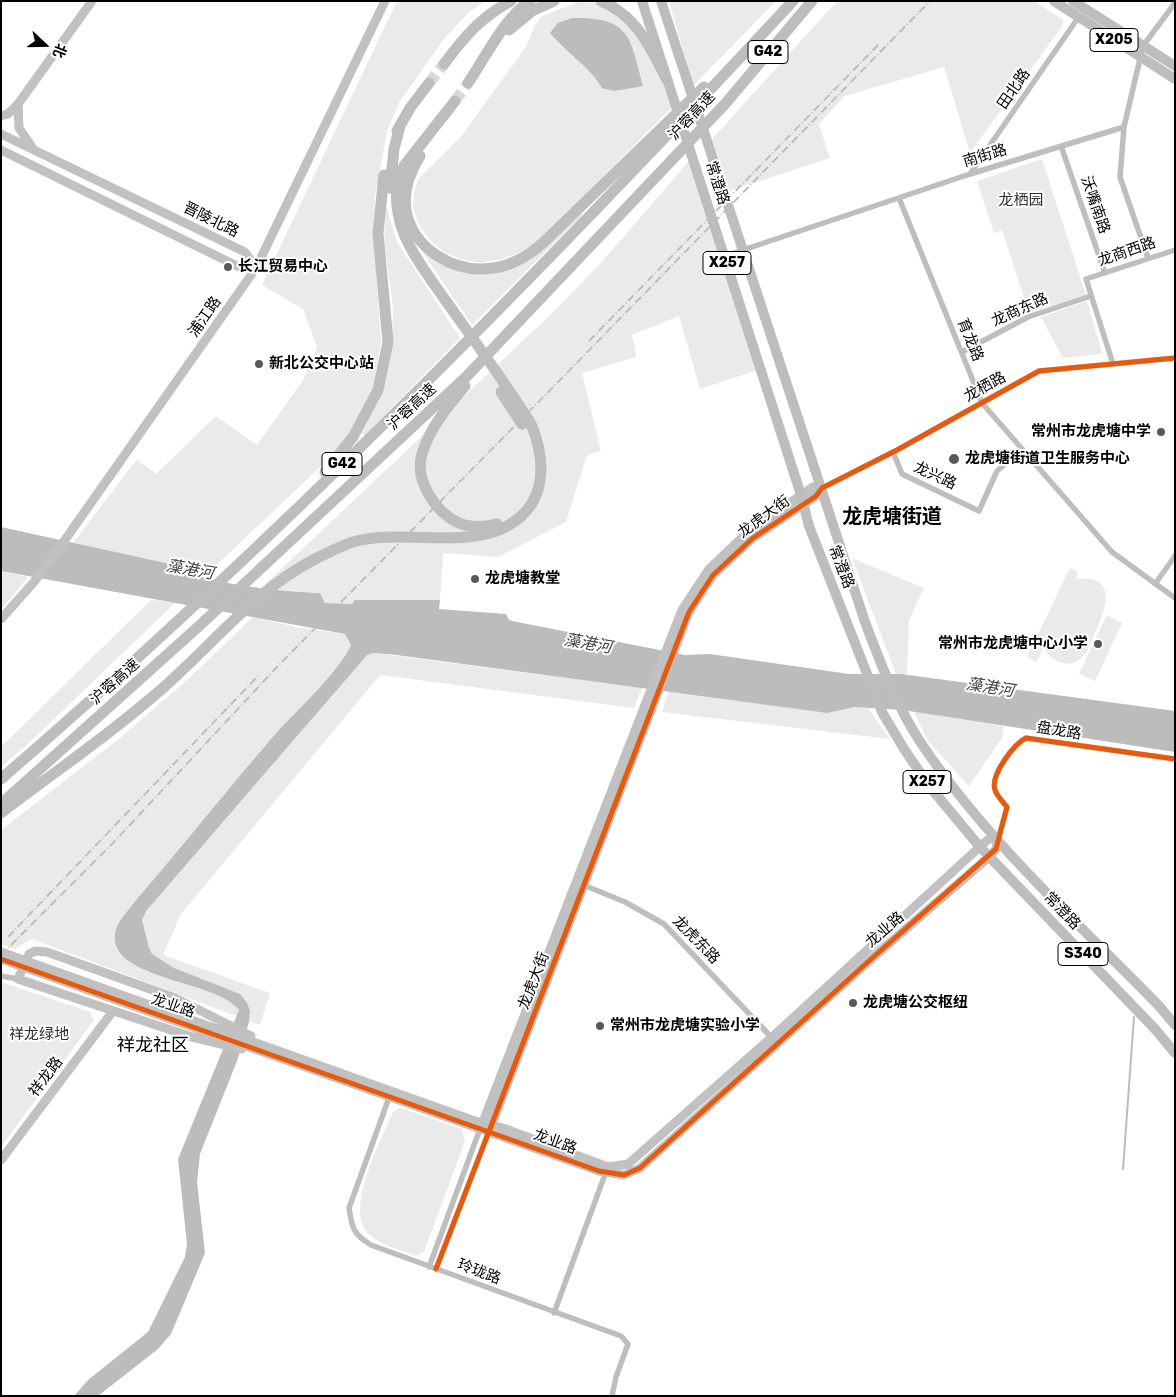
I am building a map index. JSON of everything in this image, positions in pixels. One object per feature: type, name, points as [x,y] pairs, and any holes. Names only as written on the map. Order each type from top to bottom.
[{"type":"highway","points":[[444,64],[472,28],[506,1]]},
{"type":"highway","points":[[491,12],[511,1]]},
{"type":"highway","points":[[468,83],[521,7],[530,1]]},
{"type":"highway","points":[[491,49],[519,21],[532,11],[554,1]]},
{"type":"highway","points":[[601,1],[621,11],[634,23],[650,46],[667,80]]},
{"type":"highway","points":[[440,121],[413,167],[406,193],[406,210],[417,238],[445,262],[459,266],[483,269],[508,264],[533,252],[662,135],[792,1]]},
{"type":"highway","name":"沪蓉高速","points":[[1,804],[198,627],[468,379],[725,104],[812,1]]},
{"type":"highway","points":[[230,568],[322,476],[353,437],[378,390],[388,342],[378,233],[384,173],[391,147],[400,126],[429,83]]},
{"type":"highway","points":[[1,814],[156,695],[276,584],[314,559],[354,542],[396,537],[469,536],[495,532],[523,514],[534,500],[538,490],[541,462],[537,440],[531,424],[434,284],[413,250],[399,219],[396,191],[398,177],[404,166],[455,102]]},
{"type":"highway","points":[[400,126],[394,149],[390,190],[390,208],[398,237],[526,430],[535,460],[532,487],[526,501],[506,519],[495,525],[481,527],[461,524],[448,517],[433,502],[422,480],[421,456],[429,436],[468,379]]},
{"type":"highway","name":"沪蓉高速","points":[[1,779],[176,621],[452,358],[496,314],[662,135]]},
{"type":"main road","name":"常澄路","points":[[642,1],[725,256],[809,526],[882,712],[930,787],[980,847],[1154,1029],[1175,1054]]},
{"type":"main road","name":"常澄路","points":[[661,1],[865,622],[884,671],[904,713],[927,752],[998,839],[1172,1021]]},
{"type":"main road","name":"X205","points":[[1054,1],[1078,18],[1141,51],[1175,66]]},
{"type":"main road","name":"X205","points":[[1073,1],[1141,51],[1175,79]]},
{"type":"street","points":[[1,116],[8,114],[18,104],[92,1]]},
{"type":"street","name":"浦江路","points":[[1,619],[34,582],[67,537],[256,268],[384,1]]},
{"type":"street","points":[[1148,258],[1120,177],[1124,127],[1141,51],[1175,3]]},
{"type":"street","name":"田北路","points":[[970,174],[1078,18]]},
{"type":"street","points":[[18,104],[19,128],[36,150]]},
{"type":"street","name":"南街路","points":[[725,256],[970,174],[1124,127]]},
{"type":"street","name":"晋陵北路","points":[[1,134],[245,252],[256,268]]},
{"type":"street","name":"沃嘴南路","points":[[1061,146],[1105,273]]},
{"type":"street","name":"晋陵北路","points":[[1,150],[239,267],[256,268]]},
{"type":"street","name":"育龙路","points":[[899,198],[982,403],[1112,552],[1175,598]]},
{"type":"street","name":"龙商西路","points":[[1113,364],[1086,279],[1175,250]]},
{"type":"street","name":"龙商东路","points":[[962,352],[1028,317],[1091,296]]},
{"type":"street","name":"龙栖路","points":[[822,488],[893,452],[1039,370],[1175,358]]},
{"type":"street","name":"龙兴路","points":[[893,452],[902,474],[979,511],[997,471],[1022,448]]},
{"type":"street","name":"龙虎大街","points":[[429,1266],[486,1127],[580,884],[672,642],[682,610],[710,569],[749,531],[802,499],[813,488],[822,488]]},
{"type":"street","points":[[1155,584],[1175,556]]},
{"type":"street","name":"盘龙路","points":[[998,839],[1007,807],[995,790],[996,775],[1017,743],[1026,738],[1175,759]]},
{"type":"street","name":"龙业路","points":[[1,952],[40,969],[607,1170],[628,1164],[774,1041],[996,849],[998,839],[989,839],[980,847],[774,1041]]},
{"type":"street","name":"龙虎东路","points":[[580,884],[625,902],[664,924],[774,1041]]},
{"type":"street","points":[[18,978],[29,954],[36,951],[47,952],[175,998],[224,1034],[247,1042]]},
{"type":"street","name":"龙业路","points":[[1,959],[40,969]]},
{"type":"street","points":[[1,976],[18,978],[192,1037],[224,1034]]},
{"type":"street","name":"祥龙路","points":[[1,1160],[113,1010]]},
{"type":"street","name":"玲珑路","points":[[390,1093],[349,1208],[352,1225],[357,1237],[371,1245],[621,1336],[628,1344],[616,1377],[612,1396]]},
{"type":"street","name":"龙虎大街","points":[[436,1269],[486,1127]]},
{"type":"street","points":[[554,1313],[607,1170]]},
{"type":"green space","points":[[397,1],[486,1],[468,13],[443,40],[399,103],[387,131],[375,197],[374,239],[381,342],[373,388],[348,436],[320,467],[204,577],[190,573],[184,567],[73,543],[137,459],[156,474],[216,416],[257,445],[303,380],[317,347],[303,309],[262,285]]},
{"type":"green space","points":[[669,1],[776,1],[693,86]]},
{"type":"green space","points":[[837,1],[1034,1],[1063,20],[1063,25],[970,153],[944,67],[845,96],[819,124],[830,158],[729,191],[712,139]]},
{"type":"green space","points":[[578,2],[597,3],[626,19],[656,66],[672,107],[538,241],[520,252],[502,259],[480,263],[461,259],[444,252],[430,240],[419,225],[413,208],[414,193],[418,179],[459,139],[526,47],[535,25],[542,16]]},
{"type":"green space","name":"龙栖园","points":[[1042,159],[1086,295],[1029,313],[1002,230],[994,233],[977,181]]},
{"type":"green space","points":[[689,161],[758,370],[700,389],[679,316],[632,335],[636,357],[582,373],[601,451],[590,454],[586,458],[566,522],[498,557],[443,553],[440,600],[355,600],[353,604],[325,603],[320,593],[261,588],[549,316],[601,263]]},
{"type":"green space","points":[[387,208],[397,242],[460,338],[364,436],[362,433],[385,377],[391,347],[393,316],[385,243],[385,209]]},
{"type":"green space","points":[[581,214],[582,216],[472,325],[421,250],[423,248],[439,262],[495,271]]},
{"type":"green space","points":[[1087,301],[1102,354],[1063,358],[1041,317]]},
{"type":"green space","points":[[852,558],[924,588],[909,620],[907,675],[896,674]]},
{"type":"green space","points":[[1070,568],[1078,572],[1076,579],[1090,579],[1099,582],[1104,588],[1106,596],[1103,614],[1089,648],[1079,660],[1068,664],[1058,662],[1046,652],[1044,647],[1036,662],[1027,657]]},
{"type":"green space","points":[[1,571],[28,577],[1,610]]},
{"type":"green space","points":[[151,600],[176,602],[29,743],[1,767],[1,747]]},
{"type":"green space","points":[[1107,615],[1122,623],[1095,681],[1079,674]]},
{"type":"green space","points":[[253,617],[296,627],[391,641],[390,655],[642,688],[634,708],[380,675],[181,914],[163,955],[270,993],[260,1025],[32,939],[15,949],[1,944],[1,830],[120,738],[185,682]]},
{"type":"green space","points":[[669,691],[827,713],[855,707],[868,708],[890,739],[662,712]]},
{"type":"green space","points":[[914,712],[1003,726],[1002,738],[969,786],[928,741]]},
{"type":"green space","name":"祥龙绿地","points":[[1,982],[90,1012],[94,1020],[1,1147]]},
{"type":"green space","points":[[401,1108],[462,1129],[465,1141],[424,1252],[416,1256],[386,1245],[370,1235],[362,1224],[360,1210],[362,1193],[374,1157],[393,1112]]},
{"type":"water","points":[[572,18],[606,21],[617,26],[630,42],[643,86],[614,91],[602,88],[591,73],[550,33],[558,23]]},
{"type":"water","name":"藻港河","points":[[1,527],[184,567],[208,579],[227,583],[320,593],[325,603],[352,604],[355,600],[440,600],[439,609],[506,614],[509,620],[517,622],[685,655],[710,654],[849,674],[901,674],[1175,711],[1175,752],[902,710],[855,707],[827,713],[389,654],[373,653],[367,655],[146,911],[142,920],[152,954],[174,968],[240,994],[250,1011],[249,1022],[237,1061],[200,1154],[197,1182],[205,1253],[171,1334],[158,1349],[98,1396],[74,1396],[88,1380],[148,1332],[185,1257],[187,1244],[178,1159],[239,1010],[227,1000],[166,978],[129,961],[118,949],[116,930],[119,922],[132,905],[277,732],[329,677],[346,655],[351,645],[345,634],[1,571]]},
{"type":"waterway","points":[[1123,1169],[1134,1017]]},
{"type":"tunnel","points":[[429,83],[444,64]]},
{"type":"tunnel","points":[[455,101],[468,83]]},
{"type":"railway","points":[[1,955],[113,843],[277,667],[930,1]]},
{"type":"railway","points":[[589,341],[879,44]]},
{"type":"railway","points":[[8,937],[259,675]]},
{"type":"cycle path","points":[[436,1269],[689,612],[713,575],[753,538],[816,496],[822,488],[897,450],[1039,371],[1175,358]]},
{"type":"cycle path","points":[[1,959],[599,1171],[624,1175],[640,1168],[996,849],[1007,807],[995,790],[994,784],[1004,761],[1021,741],[1026,738],[1175,759]]},
{"type":"place","name":"长江贸易中心","points":[[228,267]]},
{"type":"place","name":"新北公交中心站","points":[[259,364]]},
{"type":"place","name":"常州市龙虎塘中学","points":[[1161,432]]},
{"type":"place","name":"龙虎塘街道卫生服务中心","points":[[954,459]]},
{"type":"place","name":"龙虎塘教堂","points":[[475,579]]},
{"type":"place","name":"常州市龙虎塘中心小学","points":[[1098,644]]},
{"type":"place","name":"龙虎塘公交枢纽","points":[[853,1003]]},
{"type":"place","name":"常州市龙虎塘实验小学","points":[[600,1026]]},
{"type":"district","name":"龙虎塘街道","points":[[892,517]]},
{"type":"district","name":"祥龙社区","points":[[153,1046]]}]
